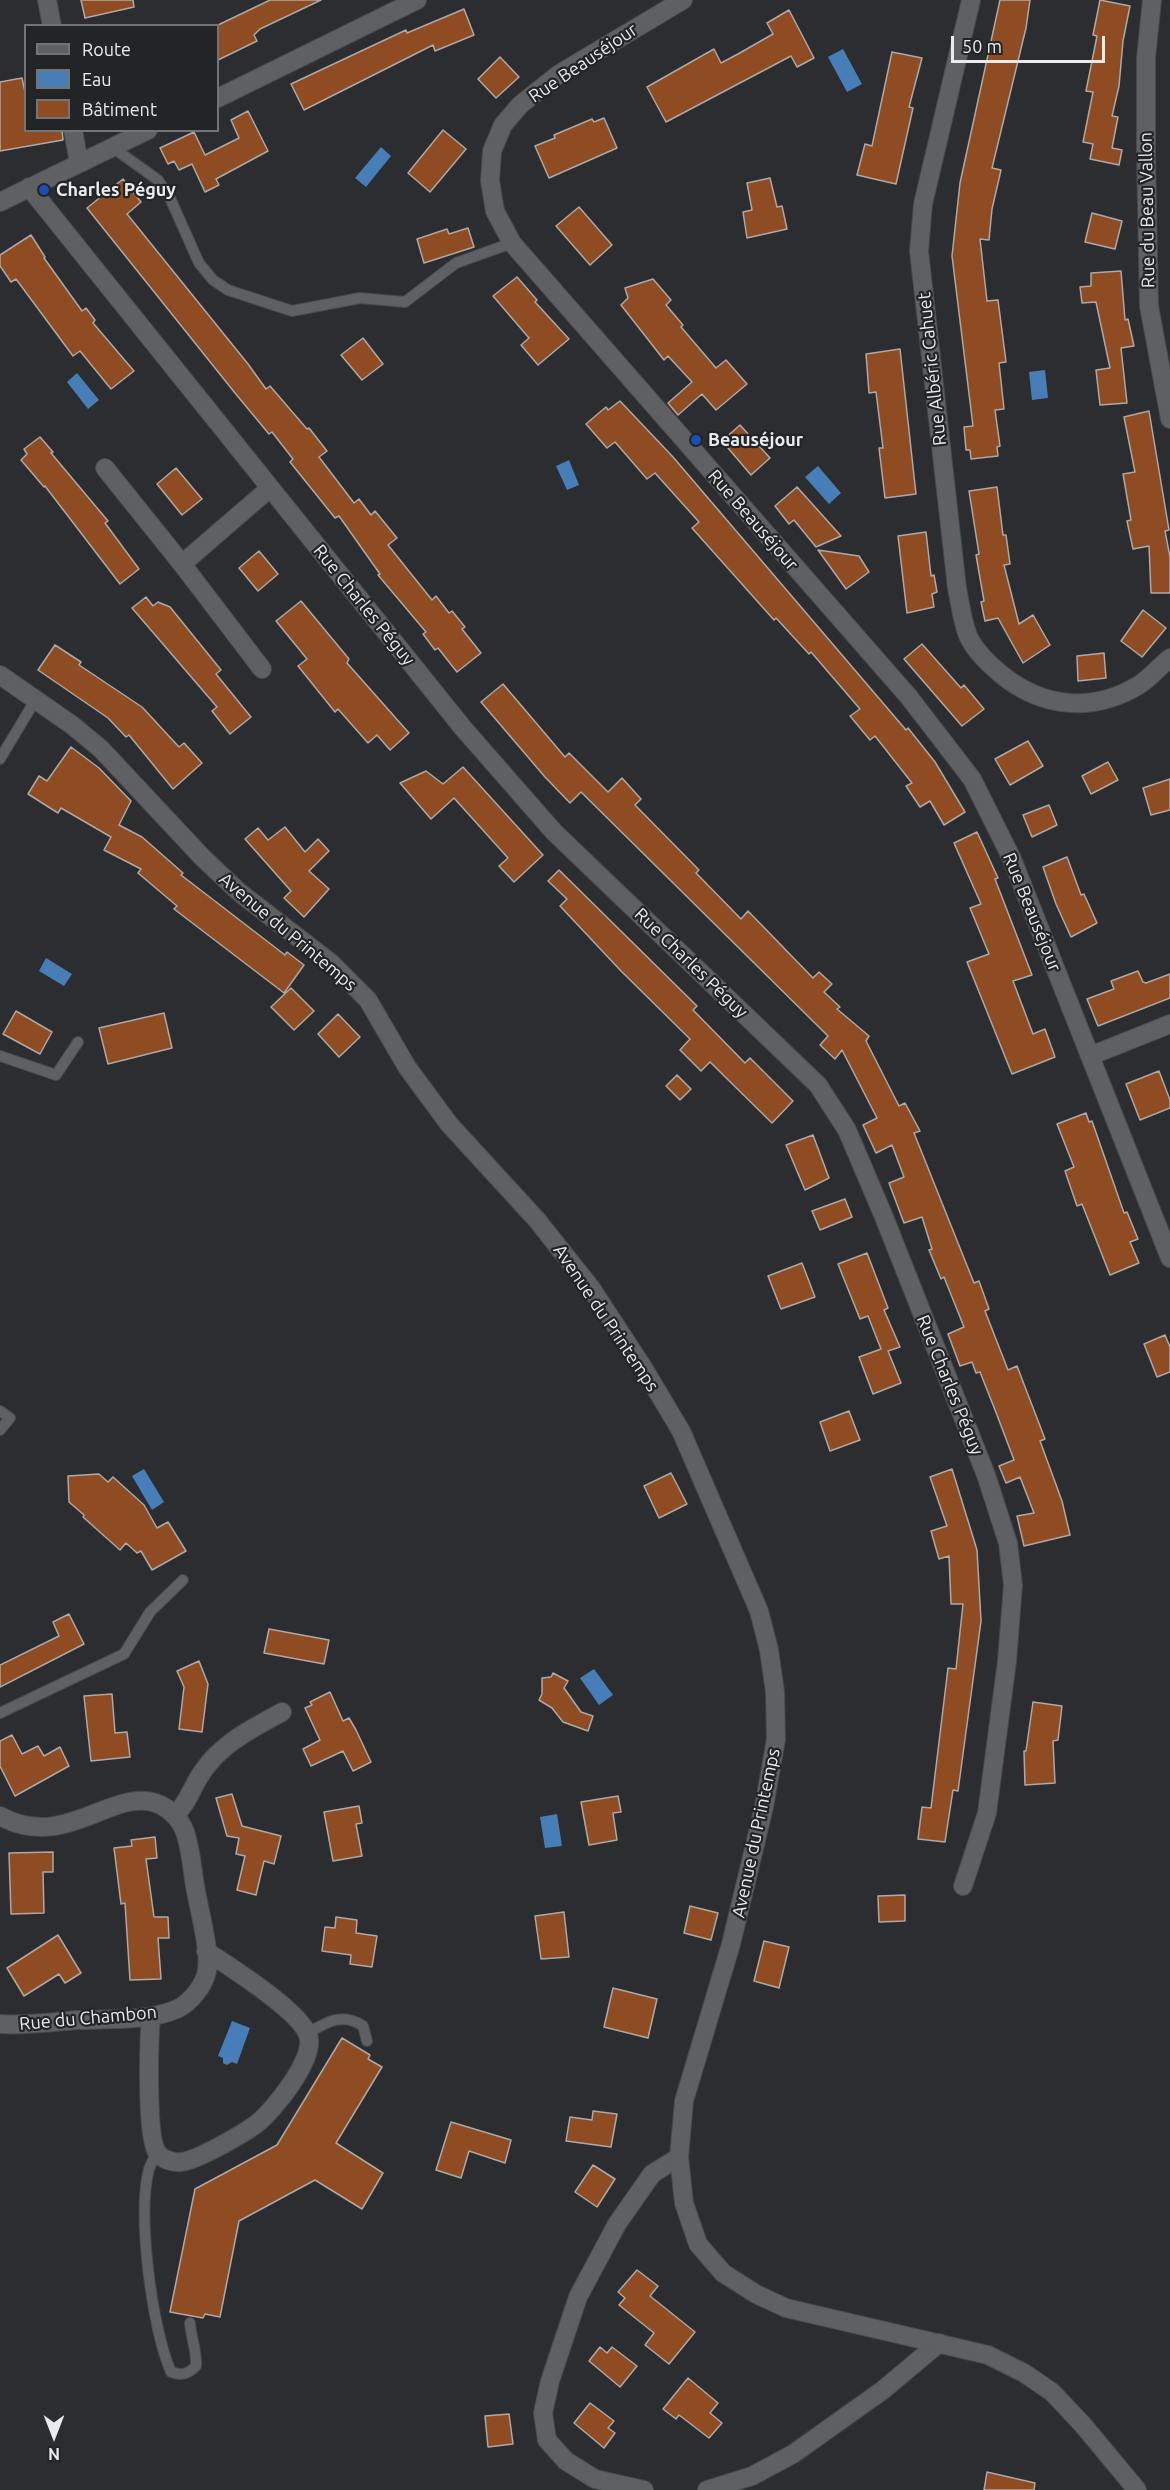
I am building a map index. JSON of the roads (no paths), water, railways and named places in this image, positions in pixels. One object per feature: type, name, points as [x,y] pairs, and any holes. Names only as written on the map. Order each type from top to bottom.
[{"type":"street","points":[[47,0],[52,24]]},
{"type":"street","points":[[219,98],[417,0]]},
{"type":"street","name":"Rue Beauséjour","points":[[683,0],[559,74],[520,105],[504,126],[492,151],[490,181],[495,211],[512,243],[909,698],[972,778],[1012,859],[1170,1258]]},
{"type":"street","name":"Rue Albéric Cahuet","points":[[971,0],[923,204],[919,251],[957,588],[967,635],[991,667],[1020,690],[1049,701],[1076,704],[1106,701],[1140,685],[1170,658]]},
{"type":"street","name":"Rue du Beau Vallon","points":[[1152,0],[1146,58],[1149,306],[1170,419]]},
{"type":"street","points":[[73,132],[79,163]]},
{"type":"street","points":[[0,202],[144,132]]},
{"type":"street","name":"Rue Charles Péguy","points":[[29,187],[463,728],[554,832],[818,1085],[847,1130],[884,1217],[981,1465],[1008,1543],[1013,1585],[1007,1661],[987,1813],[963,1886]]},
{"type":"street","points":[[105,468],[262,669]]},
{"type":"street","points":[[182,564],[270,488]]},
{"type":"street","name":"Avenue du Printemps","points":[[0,675],[36,699],[101,749],[202,857],[239,892],[331,963],[368,1000],[407,1067],[449,1124],[537,1220],[591,1288],[681,1431],[707,1489],[759,1611],[770,1650],[775,1692],[776,1739],[764,1807],[731,1944],[684,2101],[680,2157],[684,2203],[698,2244],[723,2273],[756,2294],[786,2308],[988,2355],[1024,2373],[1052,2392],[1137,2490]]},
{"type":"street","points":[[1090,1056],[1170,1024]]},
{"type":"street","points":[[0,1816],[24,1826],[45,1828],[68,1825],[117,1806],[140,1801],[161,1805],[175,1815],[185,1806],[202,1772],[214,1758],[232,1741],[282,1712]]},
{"type":"street","name":"Rue du Chambon","points":[[0,2024],[151,2016],[177,2009],[191,1999],[201,1986],[207,1972],[206,1951],[185,1832],[175,1815]]},
{"type":"street","points":[[151,2016],[148,2049],[152,2135],[157,2152],[168,2161],[181,2163],[194,2159],[255,2125],[279,2101],[307,2058],[311,2045],[308,2033],[280,2004],[206,1951]]},
{"type":"street","points":[[644,2490],[595,2479],[566,2461],[547,2440],[543,2413],[550,2381],[578,2297],[617,2224],[652,2174],[680,2157]]},
{"type":"street","points":[[707,2490],[752,2476],[793,2454],[883,2390],[939,2343]]},
{"type":"lane","points":[[112,147],[158,180],[170,198],[200,263],[213,280],[228,290],[292,311],[360,298],[405,302],[456,263],[512,243]]},
{"type":"lane","points":[[0,759],[36,699]]},
{"type":"lane","points":[[0,1056],[56,1075],[78,1042]]},
{"type":"lane","points":[[0,1411],[10,1418],[0,1430]]},
{"type":"lane","points":[[0,1713],[124,1654],[150,1612],[183,1580]]},
{"type":"lane","points":[[308,2033],[334,2020],[349,2018],[363,2026],[367,2041]]},
{"type":"lane","points":[[157,2152],[149,2170],[147,2249],[153,2300],[166,2361],[171,2372],[179,2375],[189,2372],[196,2366],[197,2356],[191,2339],[190,2323]]},
{"type":"water","points":[[843,49],[862,84],[847,92],[828,57]]},
{"type":"water","points":[[381,147],[391,156],[366,187],[355,178]]},
{"type":"water","points":[[1045,370],[1048,398],[1032,400],[1029,372]]},
{"type":"water","points":[[77,373],[99,400],[88,409],[67,382]]},
{"type":"water","points":[[569,460],[579,485],[567,490],[556,466]]},
{"type":"water","points":[[818,466],[841,493],[829,504],[805,477]]},
{"type":"water","points":[[46,958],[72,974],[64,986],[39,971]]},
{"type":"water","points":[[144,1469],[164,1502],[152,1510],[132,1476]]},
{"type":"water","points":[[594,1669],[613,1695],[599,1705],[580,1678]]},
{"type":"water","points":[[557,1814],[562,1846],[545,1848],[540,1817]]},
{"type":"water","points":[[232,2021],[250,2028],[237,2064],[232,2062],[227,2065],[223,2063],[223,2058],[218,2056]]},
{"type":"place","name":"Charles Péguy","points":[[44,190]]},
{"type":"place","name":"Beauséjour","points":[[696,440]]}]
